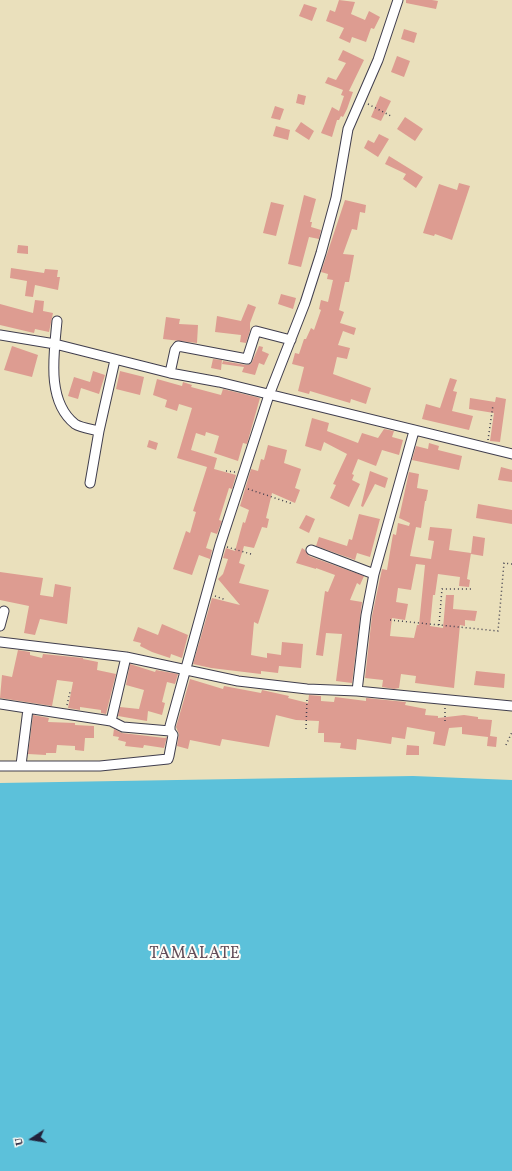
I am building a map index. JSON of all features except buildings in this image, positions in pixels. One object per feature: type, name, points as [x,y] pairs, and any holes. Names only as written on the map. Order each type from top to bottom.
[{"type":"street","points":[[0,766],[100,766],[168,759],[173,735],[170,731],[220,545],[269,395],[305,303],[336,198],[348,129],[378,60],[398,0]]},
{"type":"street","points":[[57,321],[54,380],[63,412],[77,425],[99,431]]},
{"type":"street","points":[[170,373],[175,350],[178,346],[247,359],[256,331],[291,340]]},
{"type":"street","points":[[0,335],[55,344],[170,373],[220,382],[512,454]]},
{"type":"street","points":[[90,483],[99,431],[115,360]]},
{"type":"street","points":[[357,691],[366,615],[374,574],[414,431]]},
{"type":"street","points":[[311,550],[374,574]]},
{"type":"street","points":[[0,626],[4,611]]},
{"type":"street","points":[[0,642],[126,657],[238,681],[307,689],[357,691],[512,706]]},
{"type":"street","points":[[111,721],[126,657]]},
{"type":"street","points":[[0,704],[111,721],[118,726],[128,728],[170,731]]},
{"type":"street","points":[[21,765],[28,709]]},
{"type":"path","points":[[361,101],[391,116]]},
{"type":"path","points":[[487,448],[493,405]]},
{"type":"path","points":[[239,485],[293,504]]},
{"type":"path","points":[[220,545],[251,554]]},
{"type":"path","points":[[390,620],[498,631],[504,562],[512,564]]},
{"type":"path","points":[[439,625],[442,589],[472,588]]},
{"type":"path","points":[[306,729],[307,689]]},
{"type":"path","points":[[66,714],[70,692]]},
{"type":"path","points":[[445,700],[445,723]]},
{"type":"path","points":[[506,746],[512,732]]},
{"type":"water","points":[[413,776],[512,780],[512,1171],[0,1171],[0,783]]},
{"type":"district","name":"TAMALATE","points":[[195,955]]}]
